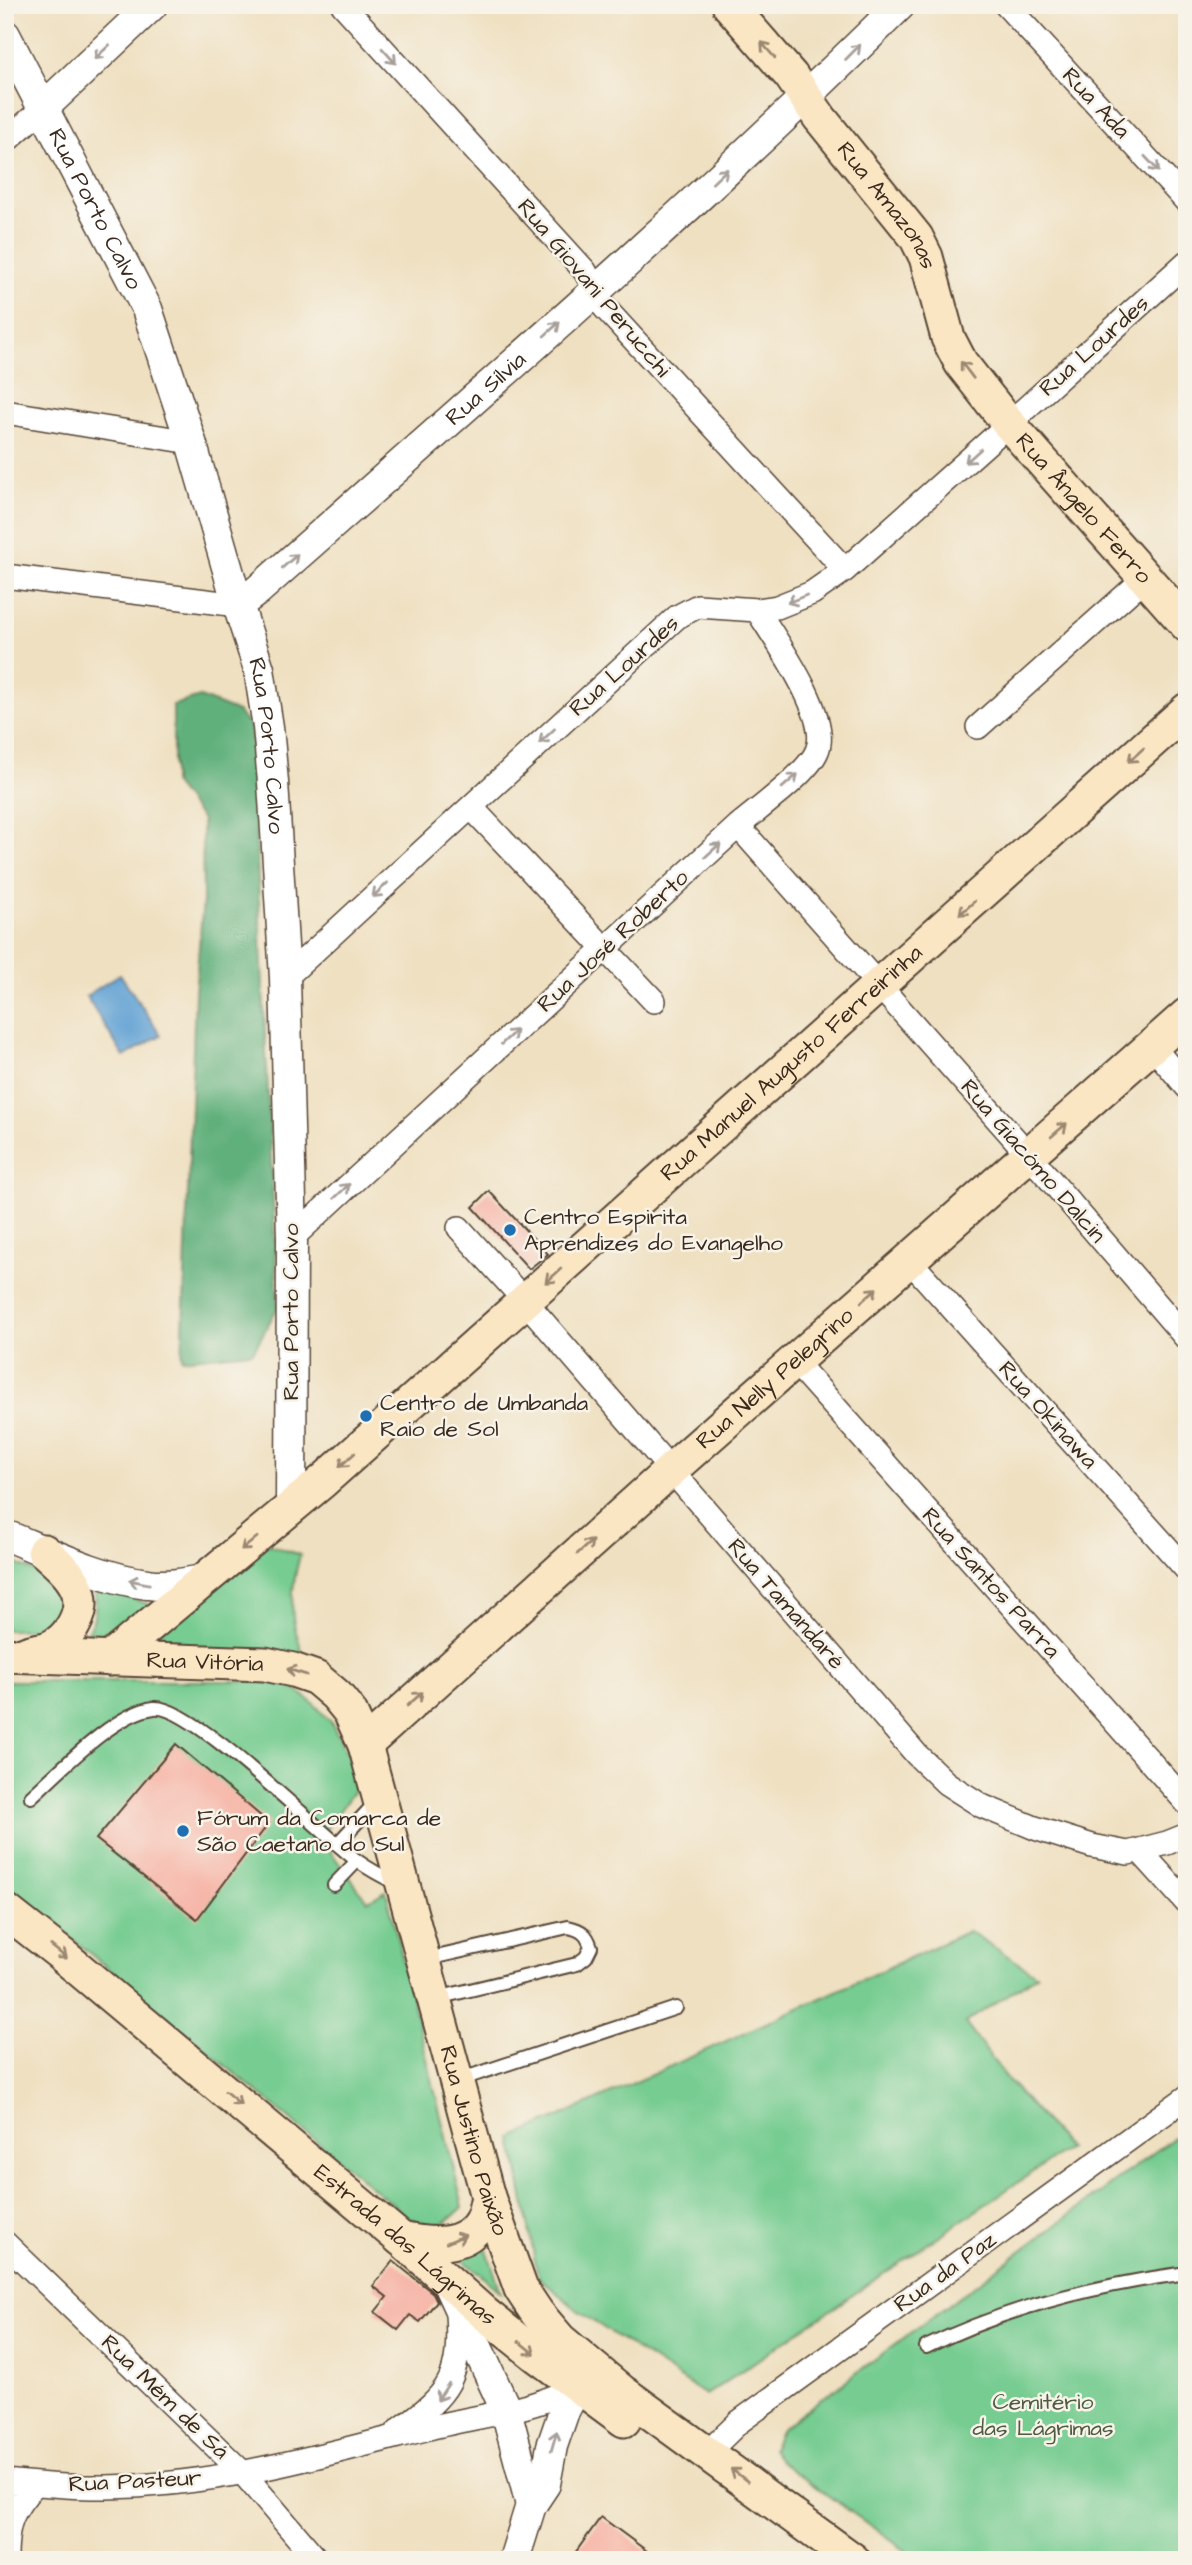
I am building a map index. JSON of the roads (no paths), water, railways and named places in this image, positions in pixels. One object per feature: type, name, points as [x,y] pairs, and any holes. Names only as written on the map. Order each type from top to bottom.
[{"type":"main road","name":"Rua Amazonas","points":[[729,5],[791,76],[916,237],[926,257],[948,338],[961,363],[1009,424]]},
{"type":"main road","name":"Rua Ângelo Ferro","points":[[1009,424],[1187,625]]},
{"type":"main road","name":"Rua Manuel Augusto Ferreirinha","points":[[109,1659],[291,1508],[1187,710]]},
{"type":"main road","name":"Rua Nelly Pelegrino","points":[[365,1745],[671,1470],[1187,1015]]},
{"type":"main road","points":[[10,1656],[48,1648],[72,1627],[80,1610],[79,1593],[70,1577],[44,1551]]},
{"type":"main road","name":"Rua Vitória","points":[[10,1656],[265,1664],[293,1670],[316,1678],[335,1695],[351,1712],[365,1745]]},
{"type":"main road","name":"Rua Justino Paixão","points":[[365,1745],[488,2197],[521,2288],[584,2376]]},
{"type":"main road","name":"Estrada das Lágrimas","points":[[5,1910],[401,2239],[452,2291],[505,2330],[584,2376],[819,2560]]},
{"type":"main road","points":[[401,2239],[441,2245],[459,2239],[472,2231],[482,2220],[488,2197]]},
{"type":"main road","name":"Estrada das Lágrimas","points":[[584,2376],[621,2391],[853,2560]]},
{"type":"street","points":[[6,143],[152,5]]},
{"type":"street","name":"Rua Giovani Perucchi","points":[[343,5],[577,262],[604,307],[845,570]]},
{"type":"street","name":"Rua Sílvia","points":[[238,605],[595,291],[805,97],[900,5]]},
{"type":"street","name":"Rua Ada","points":[[1006,5],[1187,202]]},
{"type":"street","name":"Rua Porto Calvo","points":[[5,35],[147,309],[191,442],[259,668],[268,727],[285,978],[292,1238],[291,1508]]},
{"type":"street","name":"Rua Lourdes","points":[[285,978],[677,617],[698,606],[757,610],[777,607],[812,593],[845,570],[1187,262]]},
{"type":"street","points":[[5,412],[191,442]]},
{"type":"street","points":[[5,576],[238,605]]},
{"type":"street","points":[[978,727],[1146,577]]},
{"type":"street","name":"Rua José Roberto","points":[[292,1238],[738,826],[801,772],[817,754],[820,730],[811,701],[757,610]]},
{"type":"street","points":[[471,807],[654,1000]]},
{"type":"street","name":"Rua Giacómo Dalcin","points":[[738,826],[1029,1155],[1187,1339]]},
{"type":"street","points":[[1152,1046],[1187,1087]]},
{"type":"street","name":"Rua Tamandaré","points":[[459,1228],[908,1745],[946,1783],[982,1806],[1035,1828],[1092,1846],[1128,1853],[1187,1835]]},
{"type":"street","name":"Rua Okinawa","points":[[908,1260],[1187,1570]]},
{"type":"street","name":"Rua Santos Parra","points":[[795,1362],[1187,1804]]},
{"type":"street","points":[[5,1535],[44,1551],[146,1584],[165,1585],[207,1580]]},
{"type":"street","points":[[1139,1850],[1187,1903]]},
{"type":"street","name":"Rua da Paz","points":[[708,2452],[738,2422],[1187,2097]]},
{"type":"street","name":"Rua Mém de Sá","points":[[5,2243],[243,2473],[317,2560]]},
{"type":"street","points":[[452,2291],[506,2410],[531,2505]]},
{"type":"street","name":"Rua Pasteur","points":[[386,2439],[437,2401],[458,2362],[452,2291]]},
{"type":"street","points":[[514,2560],[531,2505],[545,2484],[552,2446],[564,2411],[584,2376]]},
{"type":"street","name":"Rua Pasteur","points":[[5,2480],[106,2487],[179,2483],[243,2473],[545,2400],[584,2376]]},
{"type":"street","points":[[6,2560],[6,2532],[17,2505],[35,2483]]},
{"type":"lane","points":[[31,1797],[103,1732],[154,1708],[169,1709],[209,1735],[357,1861],[403,1886]]},
{"type":"lane","points":[[337,1844],[379,1798]]},
{"type":"lane","points":[[334,1885],[357,1861]]},
{"type":"lane","points":[[423,1960],[568,1927],[580,1930],[588,1936],[591,1947],[586,1957],[577,1964],[434,1999]]},
{"type":"lane","points":[[456,2081],[676,2008]]},
{"type":"lane","points":[[926,2347],[958,2331],[1069,2294],[1187,2273]]},
{"type":"water","points":[[120,974],[161,1035],[124,1057],[86,996]]},
{"type":"place","name":"Centro Espirita Aprendizes do Evangelho","points":[[510,1230]]},
{"type":"place","name":"Centro de Umbanda Raio de Sol","points":[[366,1416]]},
{"type":"place","name":"Fórum da Comarca de São Caetano do Sul","points":[[183,1831]]},
{"type":"park label","name":"Cemitério das Lágrimas","points":[[1043,2415]]}]
